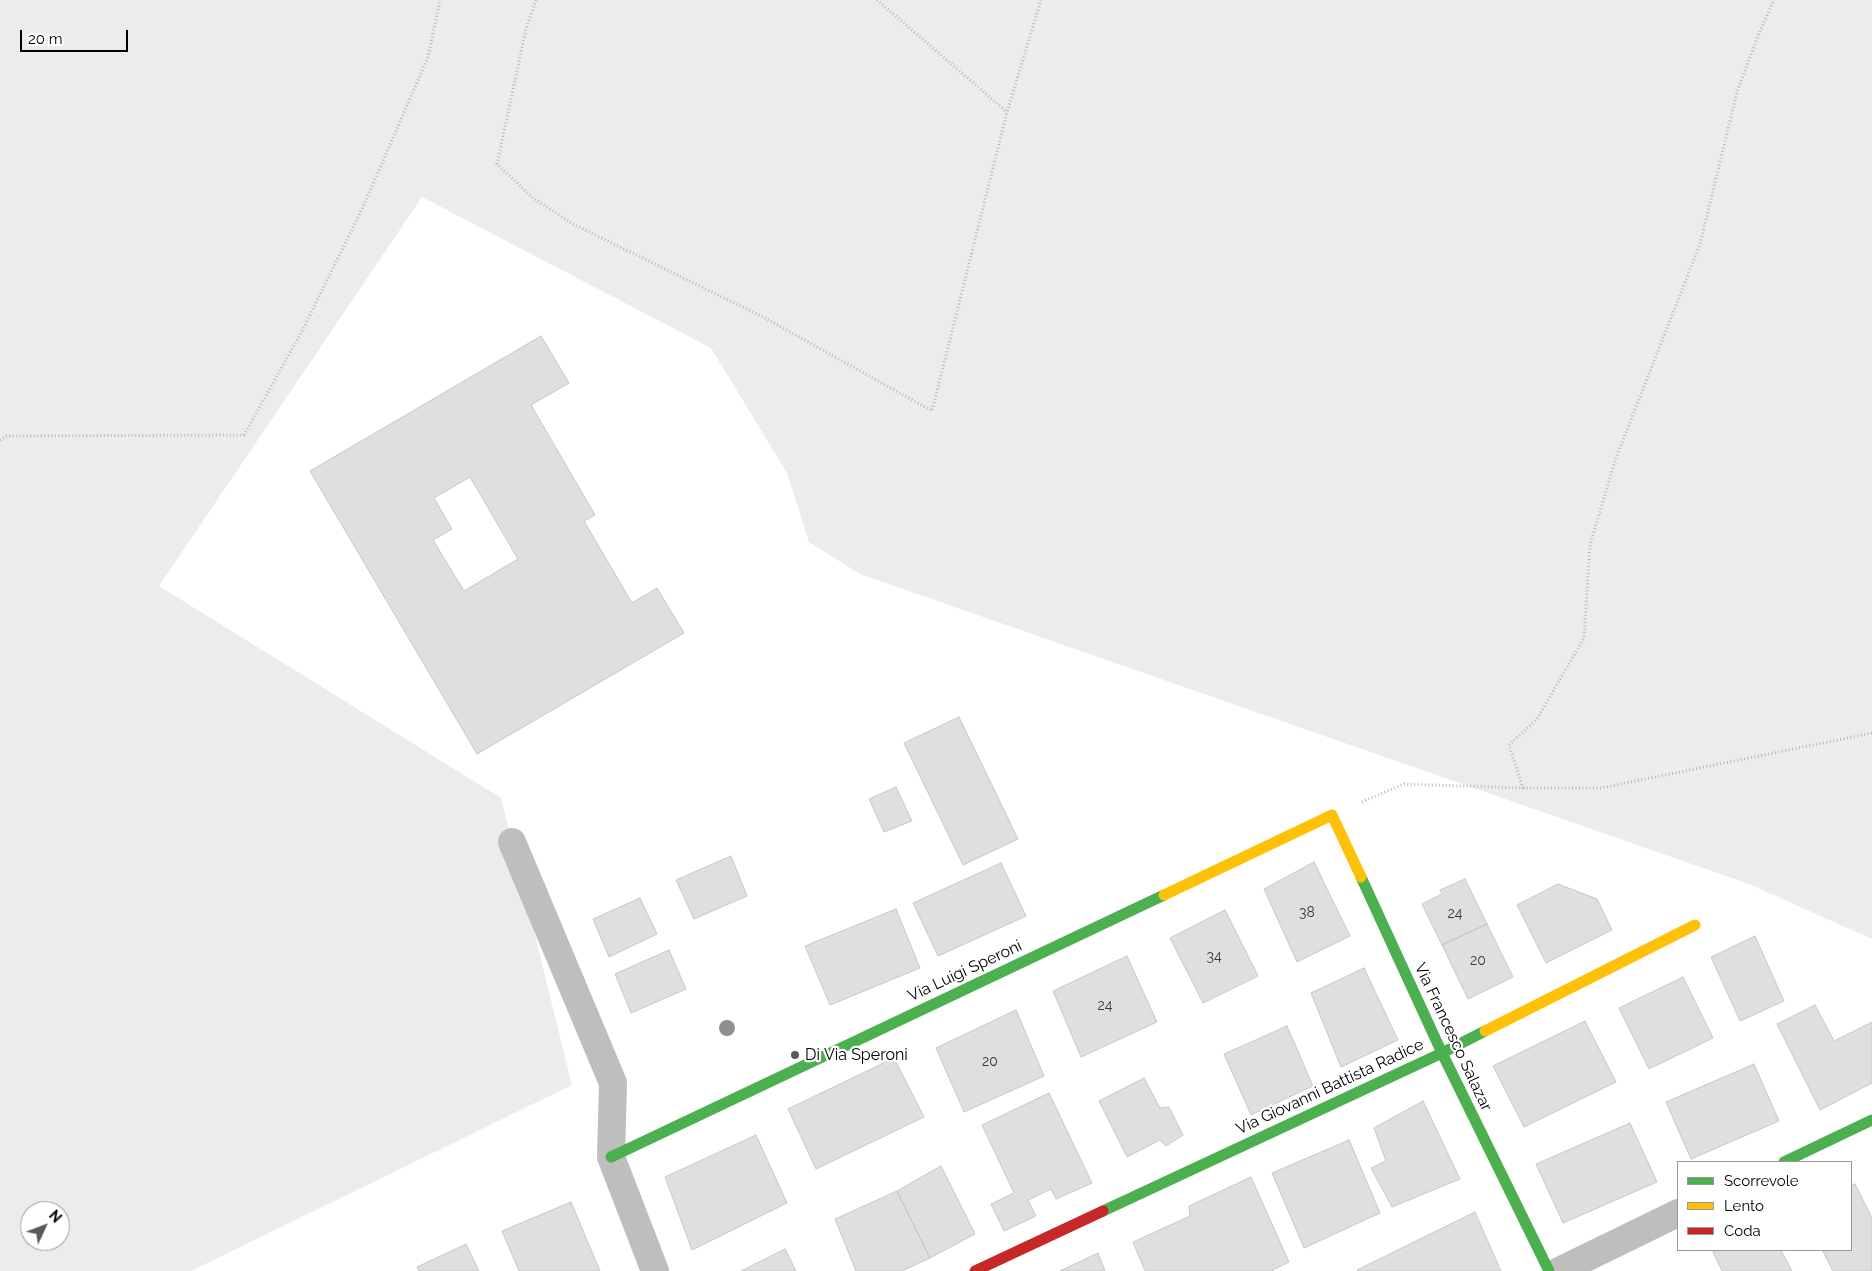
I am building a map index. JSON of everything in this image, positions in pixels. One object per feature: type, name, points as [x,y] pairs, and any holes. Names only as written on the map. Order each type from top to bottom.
[{"type":"street","name":"Via Francesco Salazar","points":[[1332,814],[1442,1053],[1549,1271]]},
{"type":"street","name":"Via Luigi Speroni","points":[[611,1157],[1332,814]]},
{"type":"street","points":[[512,842],[613,1083],[611,1157],[655,1271]]},
{"type":"street","name":"Via Giovanni Battista Radice","points":[[975,1271],[1442,1053],[1695,925]]},
{"type":"street","points":[[1786,1161],[1872,1120]]},
{"type":"street","points":[[1559,1271],[1677,1213]]},
{"type":"path","points":[[0,440],[6,436],[244,435],[301,333],[362,207],[428,57],[440,0]]},
{"type":"path","points":[[536,0],[526,28],[497,164],[533,198],[573,224],[764,317],[932,411],[1008,112],[1041,0]]},
{"type":"path","points":[[877,0],[1008,112]]},
{"type":"path","points":[[1523,788],[1509,745],[1538,719],[1584,638],[1590,545],[1611,476],[1700,244],[1737,92],[1759,33],[1774,0]]},
{"type":"path","points":[[1332,814],[1404,784],[1523,788],[1601,788],[1872,733]]},
{"type":"shaded area","points":[[0,0],[1872,0],[1872,939],[1749,884],[860,574],[809,542],[787,473],[711,348],[422,197],[159,586],[501,798],[572,1085],[191,1271],[0,1271]]},
{"type":"building","points":[[541,336],[569,383],[531,405],[595,515],[584,521],[632,603],[657,588],[684,633],[477,754],[310,471]],"holes":[[[470,477],[518,559],[464,591],[433,540],[452,529],[434,498]]]},
{"type":"building","points":[[959,717],[1018,839],[963,865],[904,743]]},
{"type":"building","points":[[896,787],[912,821],[884,832],[869,799]]},
{"type":"building","points":[[731,856],[747,896],[694,919],[676,880]]},
{"type":"building","points":[[1314,862],[1350,936],[1297,962],[1264,889]]},
{"type":"building","points":[[1001,863],[1026,916],[938,956],[913,903]]},
{"type":"building","points":[[1465,879],[1487,924],[1442,945],[1422,904],[1442,894],[1440,890]]},
{"type":"building","points":[[1558,884],[1597,899],[1612,930],[1546,963],[1517,905]]},
{"type":"building","points":[[640,898],[657,934],[609,957],[593,919]]},
{"type":"building","points":[[896,909],[920,968],[830,1005],[805,946]]},
{"type":"building","points":[[1225,910],[1258,976],[1203,1003],[1170,938]]},
{"type":"building","points":[[1487,924],[1513,977],[1468,999],[1442,945]]},
{"type":"building","points":[[1755,936],[1784,1001],[1740,1021],[1711,957]]},
{"type":"building","points":[[669,950],[686,989],[631,1013],[615,974]]},
{"type":"building","points":[[1127,956],[1157,1022],[1081,1057],[1053,991]]},
{"type":"building","points":[[1364,968],[1398,1040],[1341,1067],[1311,993]]},
{"type":"building","points":[[1683,977],[1713,1038],[1649,1069],[1619,1008]]},
{"type":"building","points":[[1815,1005],[1834,1041],[1872,1022],[1872,1083],[1820,1110],[1777,1024]]},
{"type":"building","points":[[1016,1010],[1044,1076],[964,1112],[936,1048]]},
{"type":"building","points":[[1585,1021],[1616,1082],[1524,1127],[1493,1066]]},
{"type":"building","points":[[1287,1026],[1313,1086],[1251,1115],[1224,1054]]},
{"type":"building","points":[[894,1058],[924,1117],[816,1169],[788,1109]]},
{"type":"building","points":[[1754,1064],[1779,1121],[1691,1159],[1666,1102]]},
{"type":"building","points":[[1144,1078],[1160,1108],[1169,1107],[1183,1135],[1166,1146],[1160,1140],[1127,1157],[1099,1101]]},
{"type":"building","points":[[1049,1093],[1092,1183],[1056,1199],[1051,1189],[1028,1200],[1036,1216],[1004,1231],[991,1204],[1014,1193],[982,1125]]},
{"type":"building","points":[[1423,1101],[1460,1179],[1392,1207],[1371,1168],[1386,1161],[1374,1128]]},
{"type":"building","points":[[1630,1123],[1657,1182],[1563,1223],[1536,1164]]},
{"type":"building","points":[[756,1135],[787,1203],[692,1250],[665,1177]]},
{"type":"building","points":[[1349,1140],[1380,1213],[1304,1248],[1272,1173]]},
{"type":"building","points":[[941,1166],[975,1234],[930,1258],[897,1191]]},
{"type":"building","points":[[1251,1177],[1289,1262],[1271,1271],[1145,1271],[1133,1242],[1190,1216],[1189,1206]]},
{"type":"building","points":[[1855,1184],[1872,1218],[1872,1271],[1833,1271],[1823,1251],[1852,1251],[1852,1186]]},
{"type":"building","points":[[897,1191],[930,1258],[902,1271],[856,1271],[835,1219]]},
{"type":"building","points":[[571,1202],[600,1271],[519,1271],[502,1231]]},
{"type":"building","points":[[1475,1212],[1501,1271],[1357,1270]]},
{"type":"building","points":[[466,1244],[479,1271],[419,1271],[417,1267]]},
{"type":"building","points":[[785,1249],[796,1271],[741,1271]]},
{"type":"building","points":[[1782,1251],[1792,1271],[1722,1271],[1713,1252]]},
{"type":"building","points":[[1098,1253],[1105,1271],[1060,1271]]},
{"type":"traffic: fast","points":[[1361,877],[1442,1053],[1549,1271]]},
{"type":"traffic: fast","points":[[611,1157],[1164,895]]},
{"type":"traffic: fast","points":[[1103,1211],[1442,1053],[1485,1031]]},
{"type":"traffic: fast","points":[[1786,1161],[1872,1120]]},
{"type":"traffic: slow","points":[[1164,895],[1332,815],[1361,877]]},
{"type":"traffic: slow","points":[[1485,1031],[1695,925]]},
{"type":"traffic: jam","points":[[975,1271],[1103,1211]]},
{"type":"place","name":"Di Via Speroni","points":[[795,1055]]}]
